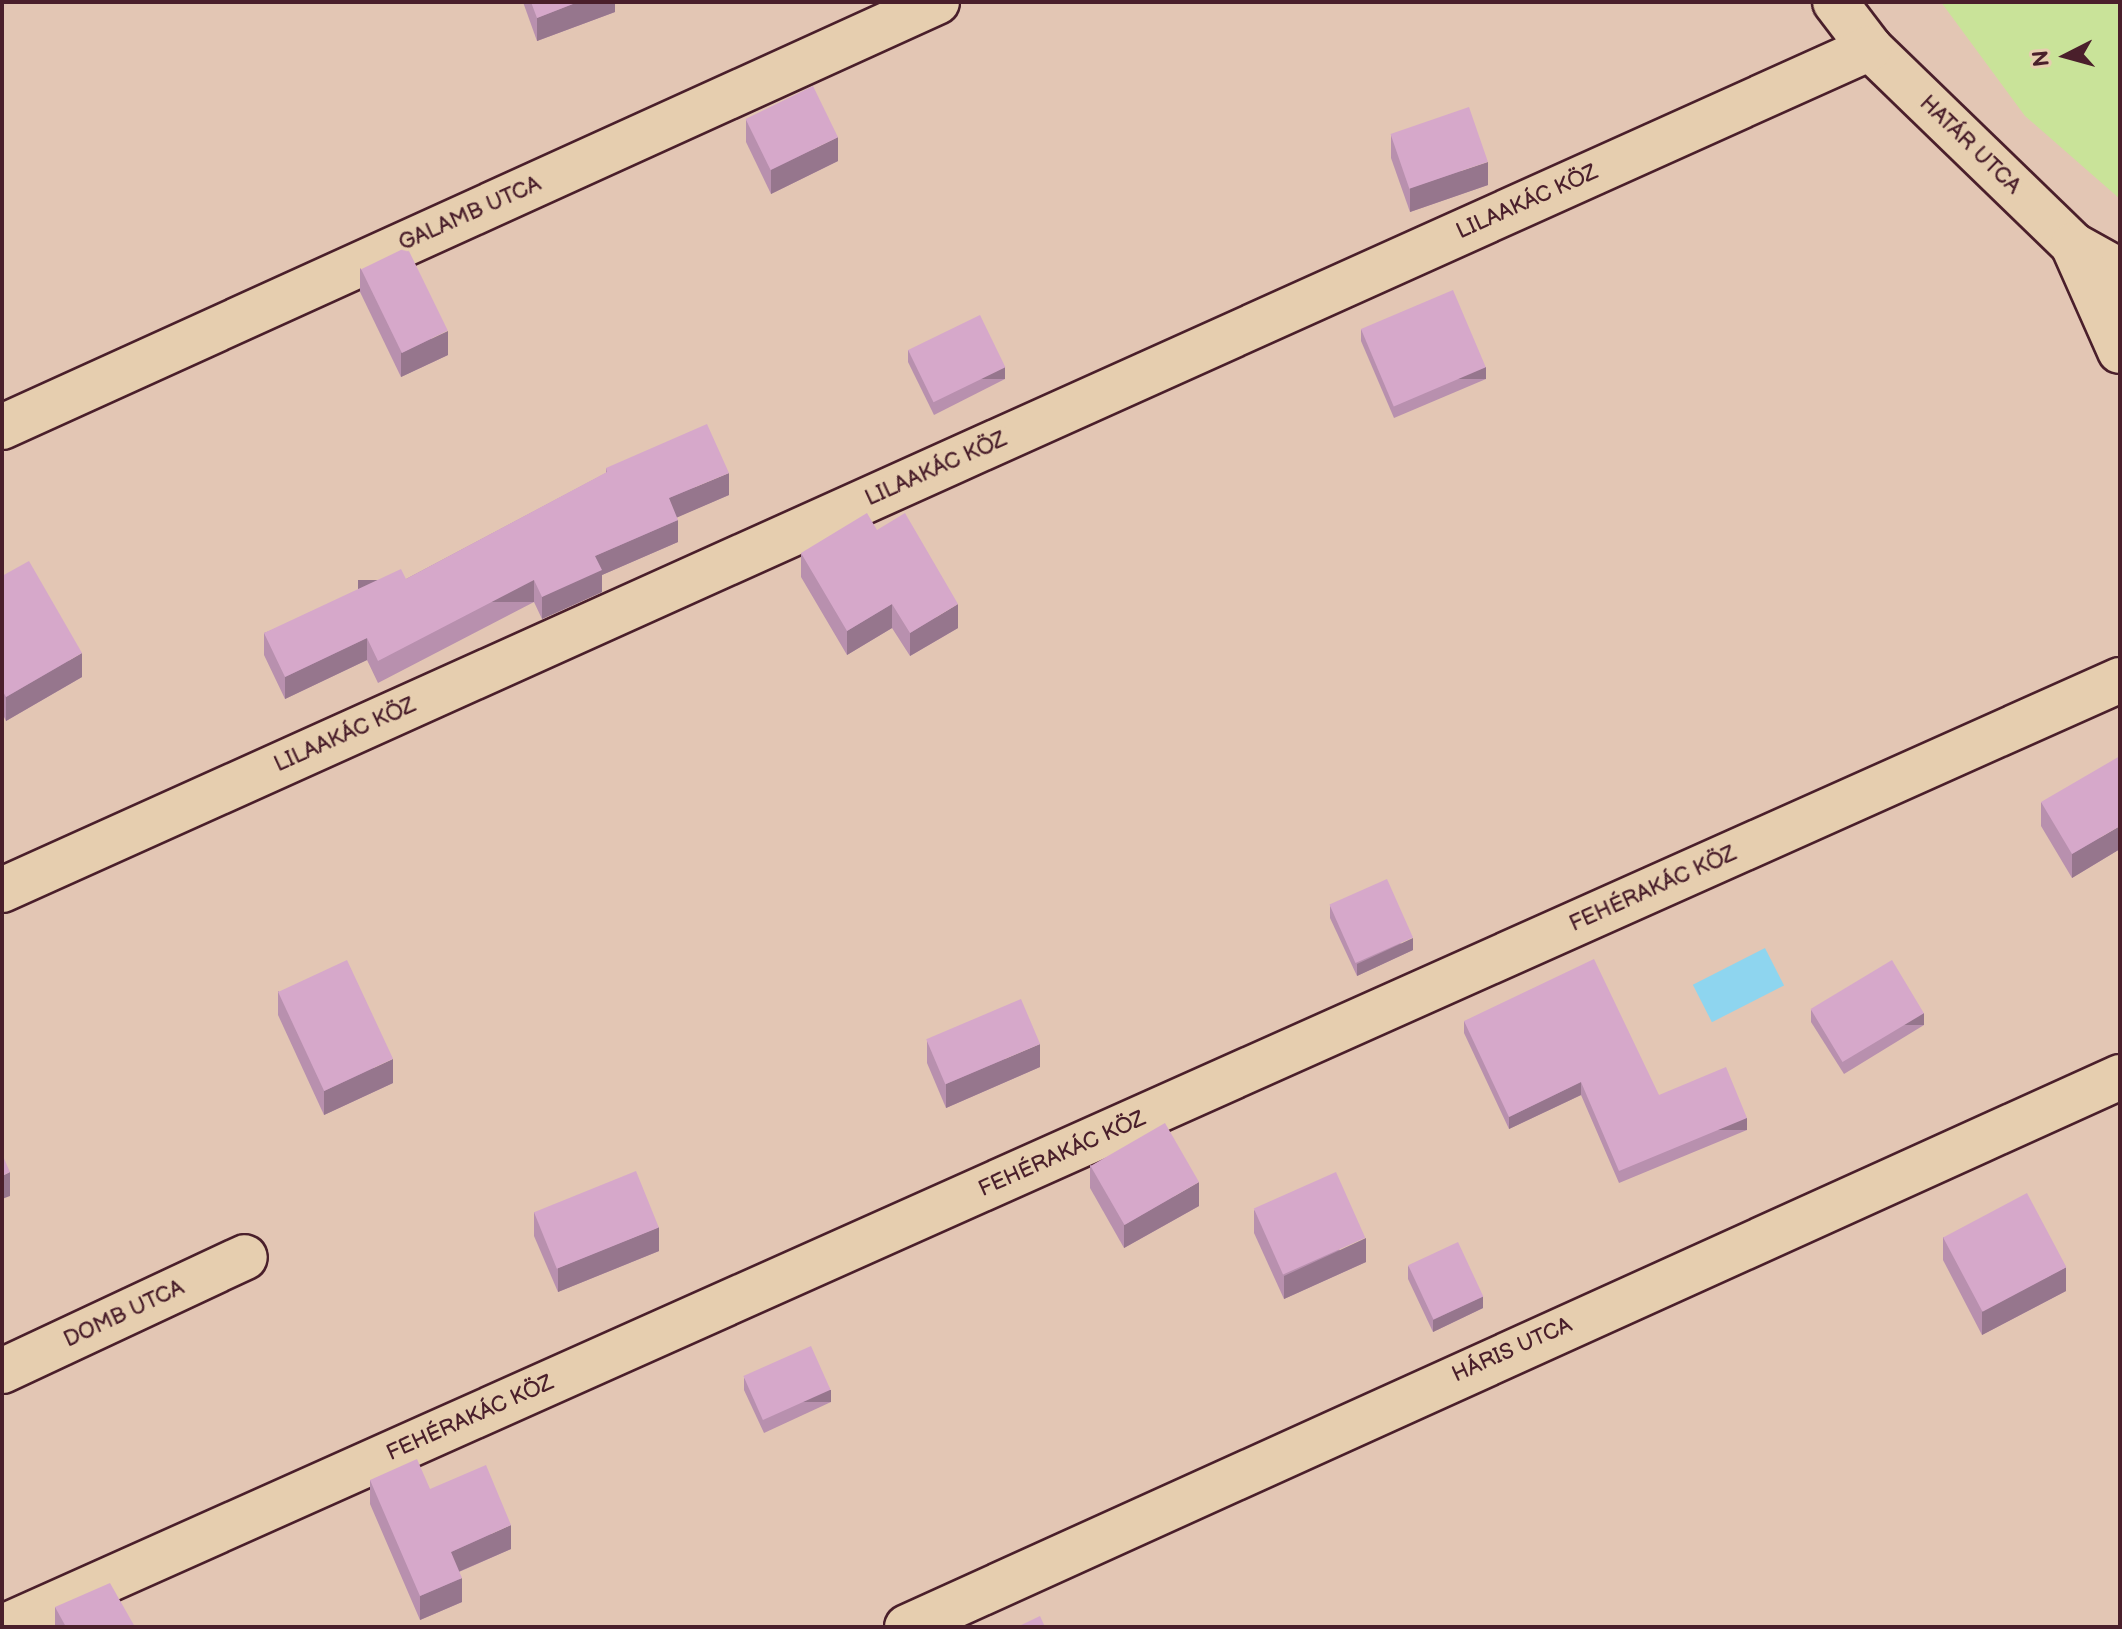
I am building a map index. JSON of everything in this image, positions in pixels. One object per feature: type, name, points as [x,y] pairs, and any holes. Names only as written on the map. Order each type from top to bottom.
[{"type":"street","name":"GALAMB UTCA","points":[[2,427],[937,2]]},
{"type":"street","name":"HATÁR UTCA","points":[[1835,2],[1870,48],[2073,245],[2120,271]]},
{"type":"street","name":"LILAAKÁC KÖZ","points":[[2,890],[1870,48]]},
{"type":"street","points":[[2073,245],[2120,351]]},
{"type":"street","name":"FEHÉRAKÁC KÖZ","points":[[3,1627],[2120,680]]},
{"type":"street","name":"HÁRIS UTCA","points":[[907,1627],[2120,1077]]},
{"type":"street","name":"DOMB UTCA","points":[[2,1371],[245,1257]]},
{"type":"green space","points":[[1941,2],[2120,2],[2120,199],[2025,116]]},
{"type":"water","points":[[1765,948],[1784,985],[1712,1022],[1693,985]]},
{"type":"building","points":[[531,2],[578,2],[537,18]]},
{"type":"building","points":[[813,86],[838,137],[771,170],[746,119]]},
{"type":"building","points":[[1469,107],[1488,162],[1409,189],[1391,134]]},
{"type":"building","points":[[407,247],[448,331],[402,353],[361,269]]},
{"type":"building","points":[[1453,290],[1486,367],[1394,406],[1361,329]]},
{"type":"building","points":[[980,315],[1005,367],[934,402],[908,350]]},
{"type":"building","points":[[707,424],[729,473],[669,498],[678,520],[595,556],[602,570],[542,597],[534,580],[378,661],[367,638],[285,677],[264,633],[401,569],[406,579],[607,472],[606,468]]},
{"type":"building","points":[[867,513],[877,530],[905,513],[958,604],[910,633],[892,604],[847,631],[801,553]]},
{"type":"building","points":[[29,561],[82,653],[6,697],[2,690],[2,576]]},
{"type":"building","points":[[2120,756],[2120,826],[2072,854],[2041,802]]},
{"type":"building","points":[[1387,879],[1413,937],[1355,963],[1329,905]]},
{"type":"building","points":[[1594,959],[1659,1095],[1726,1067],[1747,1118],[1619,1171],[1581,1082],[1509,1117],[1464,1021]]},
{"type":"building","points":[[347,960],[393,1059],[324,1091],[278,992]]},
{"type":"building","points":[[1892,960],[1924,1013],[1843,1062],[1811,1009]]},
{"type":"building","points":[[1021,999],[1040,1044],[945,1084],[926,1039]]},
{"type":"building","points":[[1165,1123],[1199,1182],[1125,1225],[1091,1166]]},
{"type":"building","points":[[2,1154],[10,1172],[2,1176]]},
{"type":"building","points":[[636,1171],[659,1228],[557,1269],[534,1212]]},
{"type":"building","points":[[1336,1172],[1365,1238],[1283,1274],[1254,1209]]},
{"type":"building","points":[[2027,1193],[2066,1267],[1983,1312],[1943,1238]]},
{"type":"building","points":[[1458,1242],[1483,1296],[1434,1320],[1408,1265]]},
{"type":"building","points":[[811,1346],[831,1390],[763,1420],[743,1376]]},
{"type":"building","points":[[417,1459],[430,1489],[486,1465],[511,1525],[451,1552],[462,1578],[420,1596],[370,1480]]},
{"type":"building","points":[[110,1583],[135,1627],[66,1627],[55,1607]]},
{"type":"building","points":[[1040,1616],[1045,1627],[1017,1627]]}]
